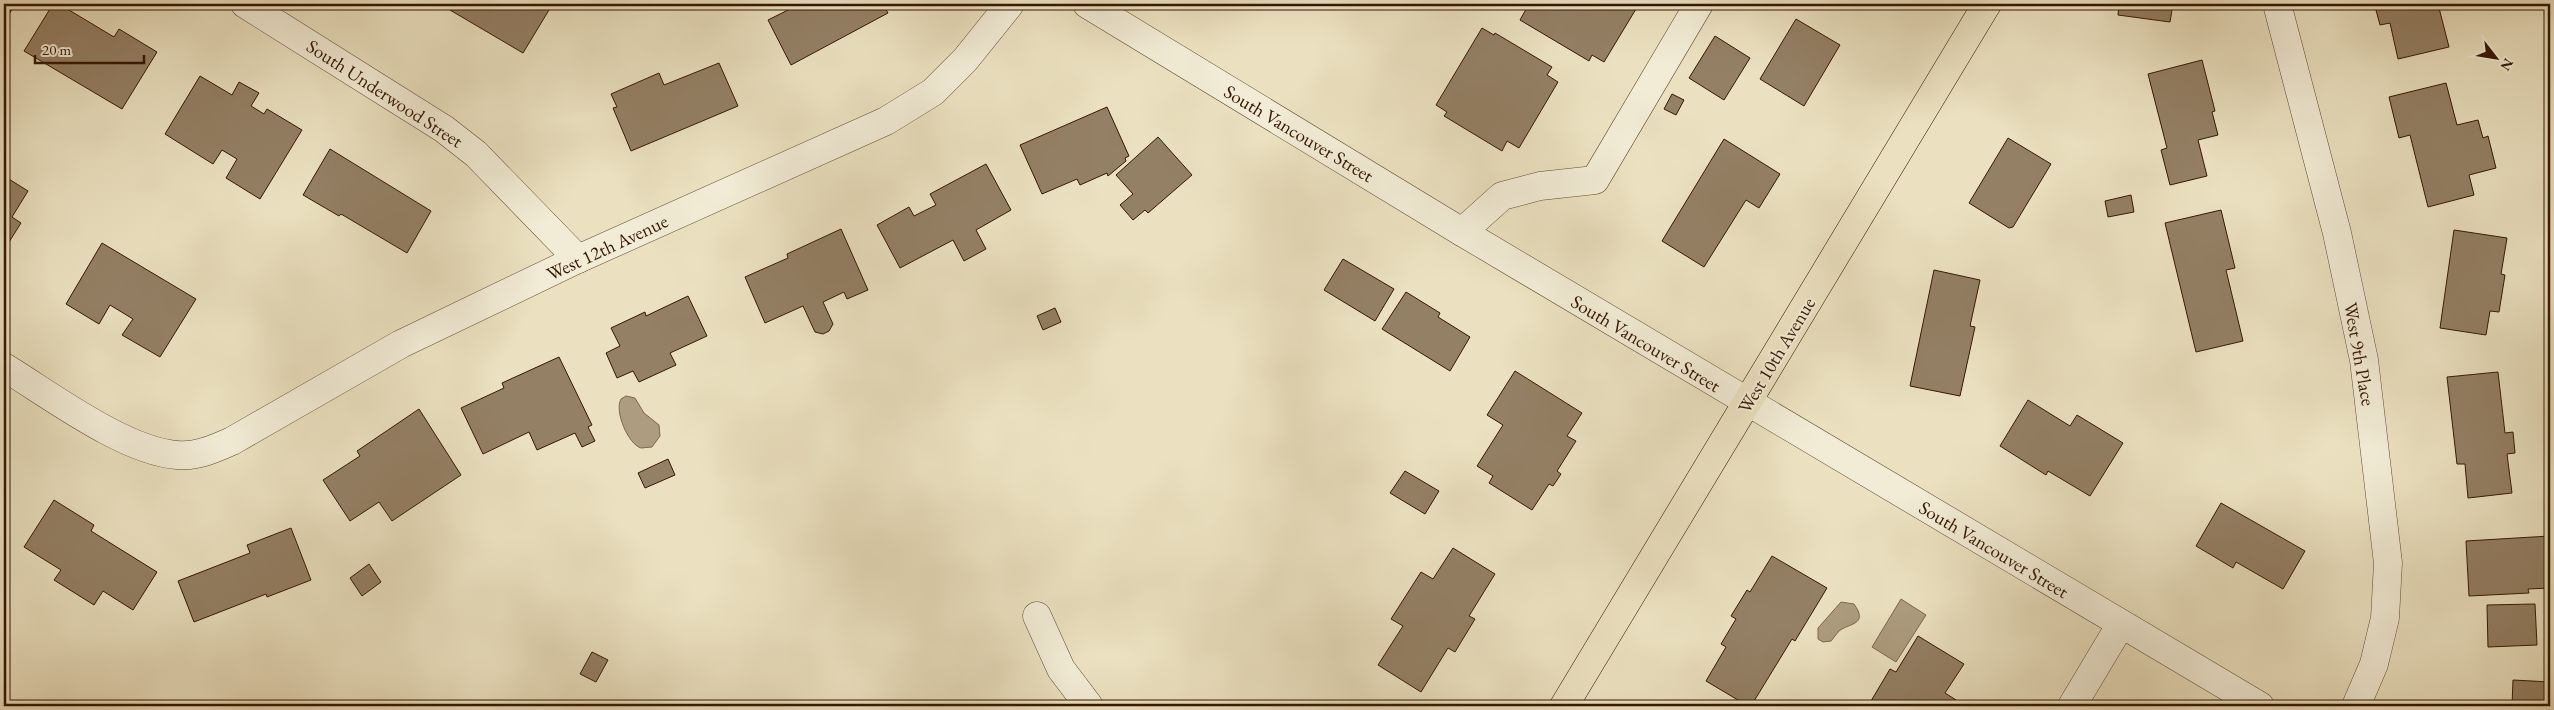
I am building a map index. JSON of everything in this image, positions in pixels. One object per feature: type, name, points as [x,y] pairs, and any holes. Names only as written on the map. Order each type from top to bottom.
[{"type":"main road","name":"West 10th Avenue","points":[[1564,706],[1987,4]]},
{"type":"street","name":"South Underwood Street","points":[[245,4],[444,129],[476,154],[578,259]]},
{"type":"street","name":"West 12th Avenue","points":[[4,368],[120,438],[154,451],[178,455],[204,452],[232,441],[401,344],[578,259],[886,121],[932,92],[965,60],[1010,4]]},
{"type":"street","name":"South Vancouver Street","points":[[1087,4],[1747,403],[2260,706]]},
{"type":"street","points":[[1462,232],[1502,196],[1540,186],[1595,180],[1699,4]]},
{"type":"street","name":"West 9th Place","points":[[2277,4],[2337,233],[2364,360],[2388,563],[2385,618],[2374,664],[2356,706]]},
{"type":"street","points":[[1037,616],[1061,669],[1089,706]]},
{"type":"street","points":[[2072,706],[2121,624]]},
{"type":"shaded area","points":[[626,396],[635,398],[644,413],[659,425],[660,436],[652,447],[641,448],[627,434],[619,411],[621,399]]},
{"type":"shaded area","points":[[1901,599],[1926,615],[1896,662],[1872,647]]},
{"type":"shaded area","points":[[1841,602],[1854,604],[1858,611],[1858,620],[1839,631],[1831,641],[1823,642],[1818,639],[1818,628]]},
{"type":"building","points":[[4,4],[15,4],[5,21],[4,20]]},
{"type":"building","points":[[53,4],[59,4],[114,37],[119,29],[157,52],[122,109],[24,51]]},
{"type":"building","points":[[454,4],[552,5],[523,53],[450,10]]},
{"type":"building","points":[[800,4],[883,4],[888,13],[791,65],[768,20]]},
{"type":"building","points":[[1529,4],[1639,4],[1604,62],[1592,55],[1589,61],[1520,20]]},
{"type":"building","points":[[1852,4],[1865,4],[1861,9]]},
{"type":"building","points":[[2119,4],[2173,4],[2170,22],[2118,15]]},
{"type":"building","points":[[2385,4],[2438,4],[2449,47],[2398,59],[2390,23],[2380,25],[2376,10],[2386,7]]},
{"type":"building","points":[[1796,19],[1840,45],[1804,106],[1760,79]]},
{"type":"building","points":[[1482,28],[1494,35],[1495,33],[1552,67],[1547,75],[1558,82],[1519,148],[1507,141],[1502,151],[1444,116],[1447,112],[1436,105]]},
{"type":"building","points":[[1715,36],[1750,58],[1724,100],[1689,78]]},
{"type":"building","points":[[2202,60],[2215,111],[2212,112],[2218,135],[2198,140],[2207,176],[2170,185],[2161,150],[2167,148],[2148,74]]},
{"type":"building","points":[[719,63],[738,106],[631,151],[613,108],[617,107],[611,94],[659,73],[664,85]]},
{"type":"building","points":[[200,76],[232,95],[239,82],[259,93],[251,106],[264,114],[267,109],[302,130],[260,199],[226,178],[237,159],[222,150],[213,164],[165,134]]},
{"type":"building","points":[[2446,83],[2457,125],[2478,120],[2483,138],[2488,136],[2496,168],[2469,175],[2474,195],[2428,207],[2410,135],[2399,138],[2389,97]]},
{"type":"building","points":[[1672,94],[1684,100],[1676,115],[1664,109]]},
{"type":"building","points":[[1107,107],[1129,156],[1125,158],[1126,161],[1108,176],[1107,173],[1080,185],[1077,179],[1042,194],[1020,145]]},
{"type":"building","points":[[1158,137],[1192,175],[1148,213],[1145,210],[1133,220],[1120,205],[1133,194],[1116,175]]},
{"type":"building","points":[[2008,138],[2051,164],[2013,227],[2009,228],[1969,203]]},
{"type":"building","points":[[1724,139],[1780,174],[1759,208],[1746,200],[1704,267],[1662,241]]},
{"type":"building","points":[[330,149],[431,211],[407,253],[341,214],[339,216],[303,195]]},
{"type":"building","points":[[986,164],[1011,210],[976,230],[986,249],[964,261],[953,240],[900,268],[877,225],[909,207],[914,216],[936,205],[930,194]]},
{"type":"building","points":[[4,176],[28,191],[12,217],[21,223],[4,250]]},
{"type":"building","points":[[2131,195],[2134,212],[2108,217],[2105,201]]},
{"type":"building","points":[[2221,210],[2235,268],[2226,270],[2243,341],[2196,352],[2165,223]]},
{"type":"building","points":[[841,229],[868,290],[847,299],[844,292],[823,302],[833,324],[829,331],[823,334],[815,332],[803,306],[765,323],[745,277],[788,258],[787,254]]},
{"type":"building","points":[[2454,230],[2507,238],[2501,274],[2505,275],[2499,312],[2490,311],[2486,335],[2440,328]]},
{"type":"building","points":[[102,243],[196,299],[160,357],[122,335],[133,319],[110,305],[99,324],[66,304]]},
{"type":"building","points":[[1343,259],[1394,289],[1375,321],[1324,290]]},
{"type":"building","points":[[1934,270],[1980,280],[1970,326],[1975,327],[1960,396],[1910,386]]},
{"type":"building","points":[[1406,292],[1440,313],[1438,317],[1470,337],[1450,371],[1382,329]]},
{"type":"building","points":[[688,296],[707,336],[670,353],[676,365],[639,382],[633,371],[617,378],[606,353],[620,346],[611,328],[645,312],[646,316]]},
{"type":"building","points":[[1055,308],[1061,322],[1043,330],[1037,316]]},
{"type":"building","points":[[559,357],[592,425],[588,427],[595,441],[582,447],[575,433],[537,450],[529,432],[483,454],[461,408],[504,388],[502,383]]},
{"type":"building","points":[[1515,371],[1582,413],[1567,436],[1576,441],[1557,471],[1561,474],[1553,486],[1549,484],[1532,510],[1489,483],[1493,476],[1477,466],[1503,425],[1487,415]]},
{"type":"building","points":[[2498,372],[2505,433],[2513,432],[2515,453],[2507,454],[2512,493],[2468,498],[2465,464],[2457,464],[2447,377]]},
{"type":"building","points":[[2028,400],[2070,426],[2077,415],[2123,443],[2090,496],[2048,471],[2046,475],[2000,446]]},
{"type":"building","points":[[419,409],[461,475],[392,521],[379,502],[350,521],[323,480],[360,456],[357,451]]},
{"type":"building","points":[[668,459],[675,475],[645,488],[638,473]]},
{"type":"building","points":[[1405,471],[1439,491],[1425,514],[1390,493]]},
{"type":"building","points":[[54,500],[94,525],[91,531],[157,572],[133,610],[103,591],[94,605],[54,580],[61,570],[24,547]]},
{"type":"building","points":[[2221,503],[2305,551],[2283,589],[2236,562],[2233,568],[2196,546]]},
{"type":"building","points":[[291,528],[311,580],[267,597],[266,594],[194,622],[178,581],[250,553],[247,545]]},
{"type":"building","points":[[2550,536],[2550,588],[2528,589],[2529,593],[2469,596],[2466,541]]},
{"type":"building","points":[[1453,548],[1495,574],[1469,616],[1475,619],[1455,652],[1448,648],[1421,692],[1378,665],[1403,626],[1391,619],[1421,572],[1433,579]]},
{"type":"building","points":[[1772,556],[1827,588],[1795,641],[1792,639],[1751,706],[1748,706],[1706,681],[1726,647],[1721,644],[1736,619],[1731,616],[1747,590],[1750,592]]},
{"type":"building","points":[[369,564],[381,582],[362,596],[350,578]]},
{"type":"building","points":[[2535,604],[2537,645],[2488,647],[2487,605]]},
{"type":"building","points":[[1918,636],[1964,664],[1945,693],[1964,705],[1868,706],[1890,669],[1896,672]]},
{"type":"building","points":[[592,652],[608,660],[596,682],[580,674]]},
{"type":"building","points":[[2513,680],[2550,682],[2550,706],[2512,706]]}]
